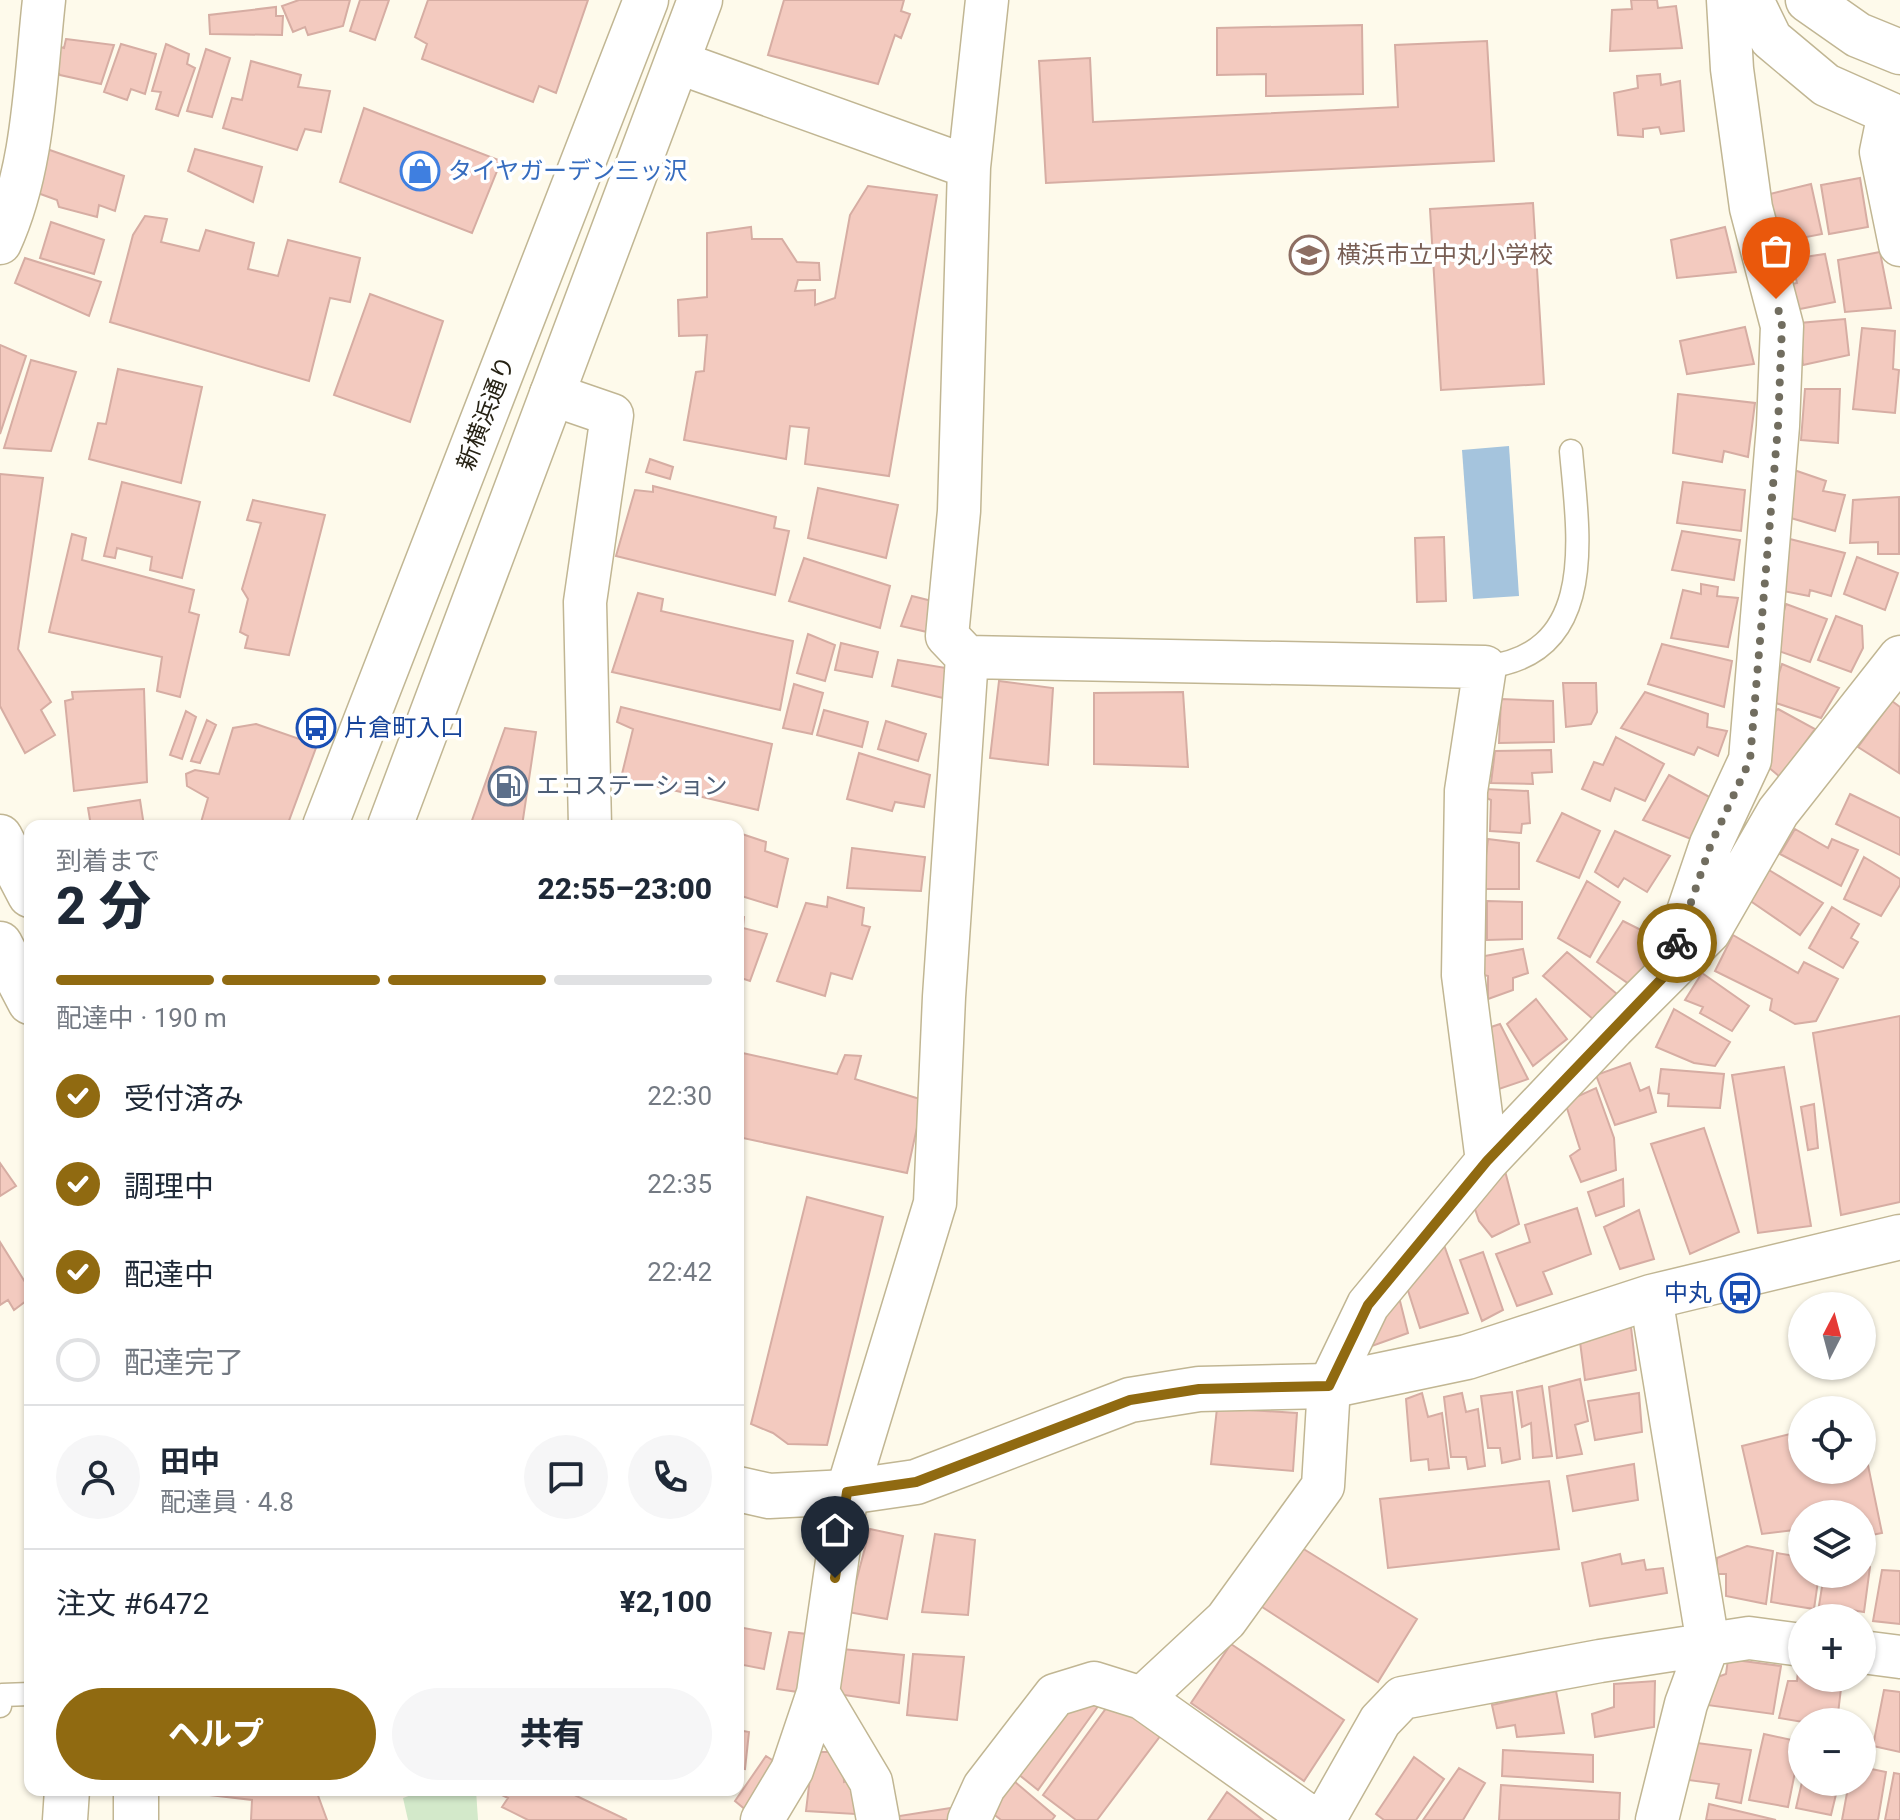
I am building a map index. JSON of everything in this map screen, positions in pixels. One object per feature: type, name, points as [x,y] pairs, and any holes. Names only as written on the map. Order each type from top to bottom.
[{"type":"main road","name":"新横浜通り","points":[[327,820],[646,0]]},
{"type":"main road","points":[[392,820],[700,0]]},
{"type":"main road","points":[[1808,0],[1858,35],[1900,52]]},
{"type":"main road","points":[[0,804],[24,831]]},
{"type":"main road","points":[[0,837],[24,883]]},
{"type":"main road","points":[[0,944],[24,990]]},
{"type":"main road","points":[[744,1490],[769,1496],[847,1492],[916,1482],[1130,1400],[1199,1389],[1329,1386],[1467,1357],[1651,1297],[1900,1237]]},
{"type":"main road","points":[[65,1820],[67,1796]]},
{"type":"main road","points":[[136,1796],[136,1820]]},
{"type":"street","points":[[0,243],[7,229],[26,159],[44,0]]},
{"type":"street","points":[[987,0],[969,167],[959,511],[947,636],[967,657],[1485,667],[1466,791],[1463,975],[1487,1161]]},
{"type":"street","points":[[1672,968],[1711,844],[1750,760],[1778,426],[1782,326],[1751,208],[1732,69],[1728,0]]},
{"type":"street","points":[[1752,0],[1771,39],[1826,85],[1889,113],[1900,245]]},
{"type":"street","points":[[677,62],[969,167]]},
{"type":"street","points":[[551,394],[612,415],[585,602],[590,820]]},
{"type":"street","points":[[762,1820],[792,1770],[818,1693],[847,1492],[935,1203],[944,997],[967,657]]},
{"type":"street","points":[[1142,1698],[1226,1620],[1323,1486],[1329,1386],[1368,1305],[1487,1161],[1709,932],[1778,812],[1900,657]]},
{"type":"street","points":[[1651,1297],[1708,1644],[1686,1704],[1657,1820]]},
{"type":"street","points":[[1324,1820],[1380,1721],[1402,1698],[1600,1661],[1749,1638],[1788,1643]]},
{"type":"street","points":[[1876,1654],[1900,1657]]},
{"type":"street","points":[[969,1820],[984,1787],[1055,1695],[1094,1683],[1142,1698],[1314,1820]]},
{"type":"street","points":[[818,1693],[871,1782],[878,1820]]},
{"type":"lane","points":[[1485,667],[1500,666],[1528,654],[1548,639],[1565,615],[1575,589],[1579,547],[1571,451]]},
{"type":"lane","points":[[0,1706],[2,1695],[24,1694]]},
{"type":"green space","points":[[476,1796],[478,1820],[408,1820],[403,1798]]},
{"type":"water","points":[[1509,446],[1519,596],[1473,599],[1462,450]]},
{"type":"building","points":[[299,0],[350,0],[343,26],[308,35],[305,27],[293,32],[282,6]]},
{"type":"building","points":[[360,0],[389,0],[375,40],[350,31]]},
{"type":"building","points":[[428,0],[588,0],[556,93],[539,86],[533,102],[422,59],[427,44],[415,37]]},
{"type":"building","points":[[784,0],[904,0],[901,11],[910,14],[901,38],[895,35],[878,84],[768,55]]},
{"type":"building","points":[[1631,0],[1657,0],[1658,8],[1676,6],[1682,48],[1610,51],[1612,10],[1632,9]]},
{"type":"building","points":[[276,7],[276,16],[283,16],[282,35],[210,34],[209,15]]},
{"type":"building","points":[[1362,25],[1363,94],[1266,96],[1266,74],[1217,75],[1217,28]]},
{"type":"building","points":[[66,39],[114,45],[101,84],[60,75],[50,64],[57,46],[64,48]]},
{"type":"building","points":[[1487,41],[1494,161],[1046,183],[1039,61],[1090,58],[1093,122],[1398,107],[1395,45]]},
{"type":"building","points":[[121,44],[156,54],[145,94],[131,89],[127,100],[104,92]]},
{"type":"building","points":[[166,44],[189,54],[187,64],[195,68],[178,116],[156,109],[161,92],[152,91]]},
{"type":"building","points":[[206,49],[230,58],[212,117],[187,111]]},
{"type":"building","points":[[251,61],[301,75],[298,87],[330,91],[321,132],[305,129],[297,150],[223,128],[232,98],[242,100]]},
{"type":"building","points":[[1660,74],[1661,85],[1680,81],[1684,131],[1661,134],[1659,127],[1643,129],[1643,137],[1618,135],[1614,93],[1638,88],[1637,76]]},
{"type":"building","name":"タイヤガーデン三ッ沢","points":[[364,108],[501,161],[472,233],[340,182]]},
{"type":"building","points":[[44,148],[124,176],[115,211],[99,205],[97,217],[59,207],[57,200],[35,192]]},
{"type":"building","points":[[195,149],[262,167],[253,202],[188,171]]},
{"type":"building","points":[[1860,178],[1868,227],[1829,234],[1821,185]]},
{"type":"building","points":[[1811,184],[1822,234],[1775,243],[1766,195]]},
{"type":"building","points":[[868,186],[937,195],[889,476],[805,464],[809,428],[790,426],[786,459],[684,440],[696,372],[704,371],[707,335],[679,336],[678,300],[707,297],[707,233],[751,227],[752,239],[782,239],[797,262],[819,263],[820,280],[798,280],[795,291],[815,290],[815,305],[835,298],[850,215]]},
{"type":"building","points":[[1533,203],[1544,384],[1441,390],[1430,209]]},
{"type":"building","points":[[145,216],[167,219],[161,242],[199,251],[206,230],[254,243],[248,269],[278,276],[288,240],[360,258],[350,302],[330,298],[309,381],[110,322],[133,235]]},
{"type":"building","points":[[51,222],[104,240],[94,274],[40,258]]},
{"type":"building","points":[[1725,227],[1736,272],[1677,278],[1671,240]]},
{"type":"building","points":[[1880,252],[1891,308],[1845,312],[1838,260]]},
{"type":"building","points":[[1825,254],[1835,302],[1790,311],[1787,285],[1797,283],[1791,259]]},
{"type":"building","points":[[25,258],[101,282],[89,316],[15,283]]},
{"type":"building","points":[[370,294],[443,321],[410,422],[334,395]]},
{"type":"building","points":[[1845,319],[1849,355],[1803,365],[1799,323]]},
{"type":"building","points":[[1745,327],[1754,364],[1687,374],[1680,341]]},
{"type":"building","points":[[1862,328],[1895,331],[1893,369],[1899,370],[1895,413],[1853,409]]},
{"type":"building","points":[[0,345],[26,356],[0,434]]},
{"type":"building","points":[[31,360],[76,372],[51,451],[4,448]]},
{"type":"building","points":[[118,369],[202,387],[181,483],[89,459],[98,423],[106,424]]},
{"type":"building","points":[[1805,389],[1840,389],[1838,443],[1801,440]]},
{"type":"building","points":[[1678,394],[1755,403],[1748,457],[1724,451],[1722,462],[1673,453]]},
{"type":"building","points":[[650,459],[673,467],[670,479],[646,472]]},
{"type":"building","points":[[1794,470],[1826,481],[1823,491],[1845,495],[1835,531],[1784,516]]},
{"type":"building","points":[[0,474],[43,478],[18,649],[51,702],[41,710],[55,735],[25,753],[0,706]]},
{"type":"building","points":[[122,482],[200,502],[182,578],[150,570],[152,557],[117,548],[115,558],[104,556]]},
{"type":"building","points":[[1683,482],[1745,490],[1741,531],[1677,523]]},
{"type":"building","points":[[653,486],[776,517],[774,528],[789,531],[775,595],[616,556],[635,490],[653,492]]},
{"type":"building","points":[[818,488],[898,505],[886,558],[808,538]]},
{"type":"building","points":[[1899,497],[1899,554],[1878,554],[1878,542],[1850,543],[1853,500]]},
{"type":"building","points":[[253,500],[325,515],[289,655],[245,648],[248,636],[240,632],[248,599],[242,589],[261,523],[247,520]]},
{"type":"building","points":[[1682,531],[1740,540],[1734,580],[1672,570]]},
{"type":"building","points":[[72,534],[86,538],[82,560],[194,590],[189,612],[199,615],[180,697],[157,691],[162,657],[49,632]]},
{"type":"building","points":[[1444,537],[1446,601],[1417,602],[1415,538]]},
{"type":"building","points":[[1786,538],[1845,553],[1831,596],[1810,590],[1809,596],[1783,591]]},
{"type":"building","points":[[1857,557],[1898,573],[1885,610],[1844,594]]},
{"type":"building","points":[[804,558],[890,586],[880,628],[789,601]]},
{"type":"building","points":[[1701,584],[1718,587],[1717,596],[1738,598],[1728,647],[1671,638],[1683,590],[1701,594]]},
{"type":"building","points":[[638,593],[663,599],[661,611],[793,641],[780,710],[612,672]]},
{"type":"building","points":[[912,596],[936,602],[927,632],[901,626]]},
{"type":"building","points":[[1786,604],[1827,619],[1810,662],[1773,649]]},
{"type":"building","points":[[1836,616],[1862,626],[1863,648],[1851,672],[1818,660]]},
{"type":"building","points":[[808,634],[835,645],[825,681],[797,673]]},
{"type":"building","points":[[841,643],[878,652],[872,677],[835,670]]},
{"type":"building","points":[[1662,644],[1732,661],[1724,707],[1648,684]]},
{"type":"building","points":[[898,660],[946,668],[943,698],[892,686]]},
{"type":"building","points":[[1782,664],[1839,688],[1821,718],[1770,701]]},
{"type":"building","points":[[999,681],[1053,688],[1048,765],[990,758]]},
{"type":"building","points":[[1563,683],[1596,683],[1597,712],[1591,724],[1566,727]]},
{"type":"building","points":[[794,684],[823,693],[812,734],[783,728]]},
{"type":"building","points":[[144,689],[147,782],[74,791],[65,701],[73,699],[72,692]]},
{"type":"building","points":[[1183,692],[1188,767],[1094,764],[1094,693]]},
{"type":"building","points":[[1645,692],[1708,714],[1707,727],[1727,731],[1718,756],[1698,747],[1694,755],[1621,728]]},
{"type":"building","points":[[1501,699],[1553,701],[1554,742],[1499,743]]},
{"type":"building","points":[[1892,701],[1900,707],[1899,773],[1858,747]]},
{"type":"building","points":[[621,707],[772,744],[758,810],[621,778],[633,729],[617,722]]},
{"type":"building","points":[[1778,709],[1815,729],[1780,777],[1761,761],[1769,717]]},
{"type":"building","points":[[824,710],[868,722],[862,747],[817,735]]},
{"type":"building","points":[[186,711],[196,717],[182,759],[170,755]]},
{"type":"building","points":[[207,720],[216,725],[200,763],[191,761]]},
{"type":"building","points":[[886,721],[926,734],[918,761],[878,749]]},
{"type":"building","points":[[256,724],[317,745],[289,820],[202,820],[208,798],[187,786],[186,774],[195,770],[219,774],[233,728]]},
{"type":"building","points":[[505,728],[536,732],[523,820],[472,820]]},
{"type":"building","points":[[1616,737],[1664,764],[1645,801],[1615,788],[1610,801],[1582,789],[1594,762],[1603,765]]},
{"type":"building","points":[[1551,750],[1552,772],[1532,773],[1533,784],[1491,783],[1495,751]]},
{"type":"building","points":[[859,753],[930,775],[924,807],[895,802],[892,811],[847,799]]},
{"type":"building","points":[[1669,775],[1715,800],[1696,841],[1643,820]]},
{"type":"building","points":[[1485,789],[1528,791],[1530,823],[1522,824],[1521,833],[1490,831],[1491,800],[1484,797]]},
{"type":"building","points":[[1850,794],[1900,818],[1900,855],[1836,824]]},
{"type":"building","points":[[140,800],[143,820],[90,820],[88,808]]},
{"type":"building","points":[[1562,813],[1600,831],[1579,878],[1537,861]]},
{"type":"building","points":[[1795,829],[1828,848],[1832,839],[1858,850],[1841,886],[1780,854]]},
{"type":"building","points":[[1615,831],[1670,856],[1647,892],[1624,878],[1618,887],[1595,872]]},
{"type":"building","points":[[744,835],[766,842],[765,851],[788,859],[777,907],[744,897]]},
{"type":"building","points":[[1488,839],[1519,843],[1519,889],[1482,889]]},
{"type":"building","points":[[852,848],[925,857],[921,891],[847,888]]},
{"type":"building","points":[[1864,857],[1900,879],[1900,885],[1881,916],[1844,899]]},
{"type":"building","points":[[1769,870],[1823,903],[1800,935],[1749,900]]},
{"type":"building","points":[[1587,881],[1620,902],[1590,957],[1558,938]]},
{"type":"building","points":[[828,897],[864,908],[862,925],[870,927],[852,979],[831,973],[825,996],[777,981],[806,903],[827,907]]},
{"type":"building","points":[[1487,901],[1522,902],[1522,939],[1487,940]]},
{"type":"building","points":[[1832,907],[1859,924],[1851,938],[1858,942],[1843,968],[1809,948]]},
{"type":"building","points":[[1623,921],[1649,934],[1640,952],[1651,958],[1632,986],[1597,962]]},
{"type":"building","points":[[744,928],[767,934],[750,981],[744,979]]},
{"type":"building","points":[[1733,935],[1798,973],[1804,962],[1838,979],[1816,1021],[1795,1024],[1770,1010],[1772,999],[1715,971]]},
{"type":"building","points":[[1523,949],[1528,973],[1513,978],[1513,990],[1488,999],[1488,976],[1480,974],[1479,957]]},
{"type":"building","points":[[1567,952],[1617,994],[1594,1020],[1543,976]]},
{"type":"building","points":[[1702,973],[1749,1006],[1732,1031],[1700,1013],[1703,1007],[1685,1000]]},
{"type":"building","points":[[1536,999],[1567,1039],[1533,1066],[1507,1024]]},
{"type":"building","points":[[1674,1009],[1730,1042],[1715,1066],[1694,1063],[1656,1047]]},
{"type":"building","points":[[1900,1016],[1900,1202],[1841,1215],[1813,1033]]},
{"type":"building","points":[[1500,1024],[1528,1079],[1496,1090],[1476,1032]]},
{"type":"building","points":[[744,1053],[837,1074],[845,1055],[861,1056],[855,1079],[923,1100],[907,1173],[744,1138]]},
{"type":"building","points":[[1630,1063],[1640,1091],[1649,1087],[1656,1112],[1615,1125],[1596,1075]]},
{"type":"building","points":[[1784,1067],[1811,1226],[1758,1233],[1732,1075]]},
{"type":"building","points":[[1661,1069],[1724,1074],[1720,1108],[1668,1106],[1669,1094],[1658,1093]]},
{"type":"building","points":[[1596,1088],[1614,1138],[1616,1170],[1581,1182],[1570,1156],[1580,1149],[1565,1102]]},
{"type":"building","points":[[1814,1104],[1818,1148],[1808,1150],[1801,1107]]},
{"type":"building","points":[[1704,1128],[1739,1232],[1690,1254],[1651,1144]]},
{"type":"building","points":[[0,1163],[16,1186],[0,1196]]},
{"type":"building","points":[[1505,1171],[1519,1224],[1492,1237],[1479,1221],[1473,1203]]},
{"type":"building","points":[[1623,1179],[1624,1206],[1596,1216],[1588,1192]]},
{"type":"building","points":[[807,1197],[883,1217],[827,1445],[788,1444],[773,1433],[751,1424]]},
{"type":"building","points":[[1577,1208],[1591,1254],[1543,1272],[1552,1294],[1517,1306],[1496,1254],[1530,1242],[1525,1225]]},
{"type":"building","points":[[1639,1210],[1654,1259],[1620,1269],[1604,1227]]},
{"type":"building","points":[[0,1242],[24,1280],[24,1302],[14,1310],[8,1300],[0,1305]]},
{"type":"building","points":[[1444,1245],[1468,1313],[1420,1328],[1404,1278]]},
{"type":"building","points":[[1483,1252],[1503,1310],[1482,1321],[1460,1260]]},
{"type":"building","points":[[1396,1285],[1408,1333],[1372,1346],[1367,1328]]},
{"type":"building","points":[[1631,1327],[1636,1370],[1585,1380],[1580,1342]]},
{"type":"building","points":[[1580,1379],[1588,1421],[1575,1425],[1582,1454],[1557,1458],[1549,1387]]},
{"type":"building","points":[[1542,1386],[1552,1456],[1533,1458],[1531,1423],[1522,1427],[1517,1391]]},
{"type":"building","points":[[1512,1392],[1520,1459],[1502,1463],[1500,1448],[1488,1448],[1481,1396]]},
{"type":"building","points":[[1422,1393],[1428,1417],[1442,1413],[1449,1468],[1429,1470],[1428,1459],[1411,1461],[1406,1399]]},
{"type":"building","points":[[1462,1393],[1466,1412],[1478,1409],[1485,1466],[1468,1469],[1466,1457],[1451,1457],[1444,1397]]},
{"type":"building","points":[[1639,1393],[1642,1432],[1595,1440],[1588,1401]]},
{"type":"building","points":[[1217,1408],[1297,1413],[1293,1471],[1211,1464]]},
{"type":"building","points":[[1788,1434],[1788,1484],[1872,1484],[1875,1500],[1788,1500],[1788,1531],[1762,1534],[1742,1446]]},
{"type":"building","points":[[1634,1464],[1638,1500],[1573,1511],[1567,1476]]},
{"type":"building","points":[[1549,1481],[1559,1549],[1388,1568],[1380,1499]]},
{"type":"building","points":[[1876,1504],[1882,1533],[1876,1534]]},
{"type":"building","points":[[870,1529],[903,1536],[887,1619],[848,1612]]},
{"type":"building","points":[[935,1534],[975,1540],[968,1615],[922,1612]]},
{"type":"building","points":[[1747,1546],[1773,1551],[1766,1604],[1726,1596],[1726,1574],[1717,1574],[1717,1558]]},
{"type":"building","points":[[1302,1548],[1417,1619],[1378,1682],[1259,1605]]},
{"type":"building","points":[[1777,1553],[1788,1555],[1788,1588],[1817,1588],[1815,1604],[1771,1602]]},
{"type":"building","points":[[1620,1554],[1622,1564],[1644,1560],[1646,1570],[1663,1568],[1667,1593],[1590,1606],[1582,1563]]},
{"type":"building","points":[[1882,1570],[1900,1571],[1900,1624],[1876,1621]]},
{"type":"building","points":[[1822,1588],[1867,1588],[1865,1604],[1819,1604]]},
{"type":"building","points":[[744,1628],[771,1633],[764,1669],[744,1665]]},
{"type":"building","points":[[789,1632],[807,1634],[798,1692],[777,1689]]},
{"type":"building","points":[[1231,1644],[1344,1720],[1304,1781],[1191,1703]]},
{"type":"building","points":[[842,1649],[904,1655],[899,1703],[837,1694]]},
{"type":"building","points":[[913,1654],[964,1657],[957,1720],[907,1715]]},
{"type":"building","points":[[1728,1659],[1781,1666],[1773,1714],[1707,1705],[1709,1680],[1726,1674]]},
{"type":"building","points":[[1655,1681],[1654,1727],[1595,1737],[1592,1714],[1614,1707],[1614,1684]]},
{"type":"building","points":[[1788,1681],[1788,1692],[1841,1692],[1839,1708],[1788,1708],[1788,1720],[1779,1718]]},
{"type":"building","points":[[1884,1690],[1900,1692],[1900,1752],[1876,1747]]},
{"type":"building","points":[[1556,1691],[1564,1733],[1517,1737],[1515,1725],[1497,1728],[1492,1705]]},
{"type":"building","points":[[1085,1692],[1099,1705],[1038,1790],[1013,1770]]},
{"type":"building","points":[[1107,1707],[1127,1707],[1164,1731],[1097,1820],[1076,1820],[1043,1795]]},
{"type":"building","points":[[744,1731],[749,1732],[744,1769]]},
{"type":"building","points":[[1764,1734],[1788,1739],[1788,1807],[1749,1800]]},
{"type":"building","points":[[1697,1743],[1751,1750],[1741,1803],[1716,1798],[1719,1784],[1688,1780]]},
{"type":"building","points":[[1503,1750],[1593,1755],[1593,1782],[1502,1776]]},
{"type":"building","points":[[813,1752],[843,1752],[844,1782],[854,1780],[855,1814],[806,1811]]},
{"type":"building","points":[[766,1756],[777,1763],[747,1811],[735,1801],[738,1796],[744,1796],[744,1788]]},
{"type":"building","points":[[1414,1757],[1444,1779],[1416,1820],[1384,1820],[1376,1814]]},
{"type":"building","points":[[1459,1768],[1485,1783],[1463,1820],[1423,1820]]},
{"type":"building","points":[[1876,1770],[1886,1772],[1878,1820],[1842,1820],[1846,1796],[1876,1796]]},
{"type":"building","points":[[1894,1773],[1900,1774],[1900,1820],[1885,1820]]},
{"type":"building","points":[[1014,1781],[1055,1816],[1052,1820],[1001,1820],[991,1812]]},
{"type":"building","points":[[1501,1785],[1620,1793],[1619,1820],[1499,1820]]},
{"type":"building","points":[[1227,1792],[1263,1820],[1208,1820]]},
{"type":"building","points":[[218,1796],[318,1796],[327,1820],[251,1820],[252,1800]]},
{"type":"building","points":[[504,1796],[577,1796],[627,1820],[528,1820],[502,1807],[508,1798]]},
{"type":"building","points":[[1799,1796],[1836,1796],[1831,1815],[1796,1808]]},
{"type":"building","points":[[1709,1804],[1776,1820],[1706,1820]]},
{"type":"building","points":[[957,1807],[954,1820],[894,1820],[893,1817]]},
{"type":"way so far","points":[[1677,943],[1711,844],[1750,760],[1778,426],[1782,326],[1776,299]]},
{"type":"place","name":"タイヤガーデン三ッ沢","points":[[420,171]]},
{"type":"place","name":"横浜市立中丸小学校","points":[[1309,255]]},
{"type":"place","name":"片倉町入口","points":[[316,728]]},
{"type":"place","name":"エコステーション","points":[[508,786]]},
{"type":"place","name":"中丸","points":[[1740,1293]]},
{"type":"route","points":[[835,1578],[847,1492],[916,1482],[1130,1400],[1199,1389],[1329,1386],[1368,1305],[1487,1161],[1672,968],[1677,943]]}]
